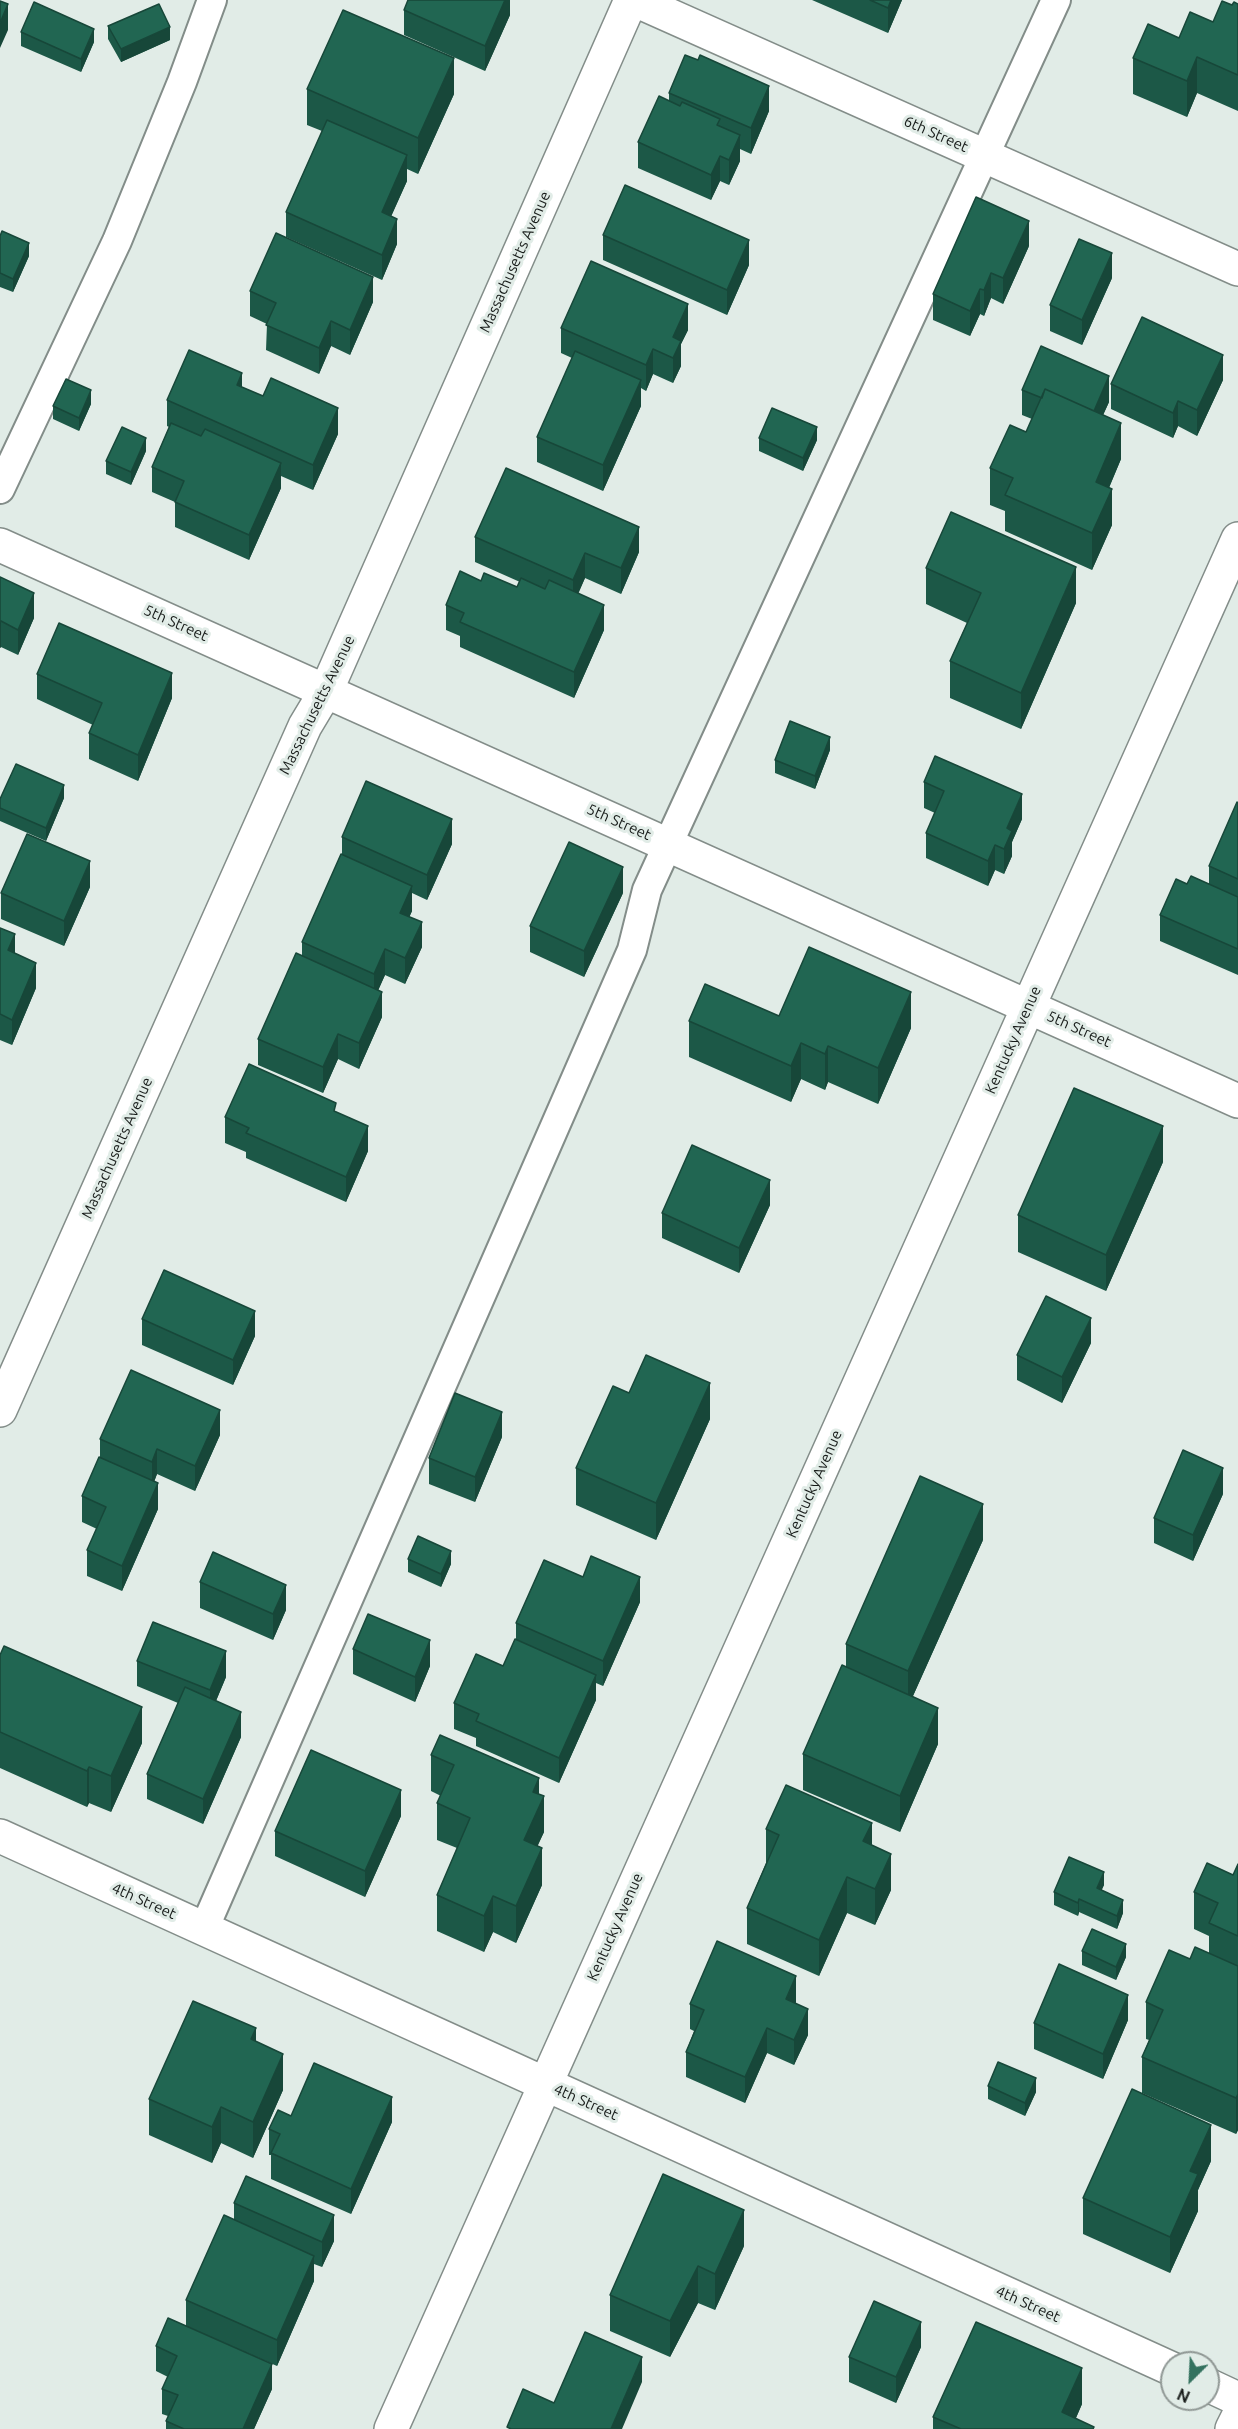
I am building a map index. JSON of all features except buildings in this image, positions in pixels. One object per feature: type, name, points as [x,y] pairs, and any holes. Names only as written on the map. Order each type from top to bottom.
[{"type":"street","name":"6th Street","points":[[633,0],[1238,269]]},
{"type":"street","name":"Massachusetts Avenue","points":[[0,1410],[305,726],[326,691],[633,0]]},
{"type":"street","name":"Kentucky Avenue","points":[[391,2429],[1238,539]]},
{"type":"street","name":"5th Street","points":[[0,545],[1238,1101]]},
{"type":"street","name":"4th Street","points":[[0,1836],[1160,2364]]},
{"type":"street","points":[[1220,2391],[1238,2399]]},
{"type":"street","points":[[1232,2429],[1238,2416]]},
{"type":"lane","points":[[0,489],[117,241],[143,172],[183,81],[212,0]]},
{"type":"lane","points":[[204,1929],[632,950],[647,890],[1056,0]]}]
